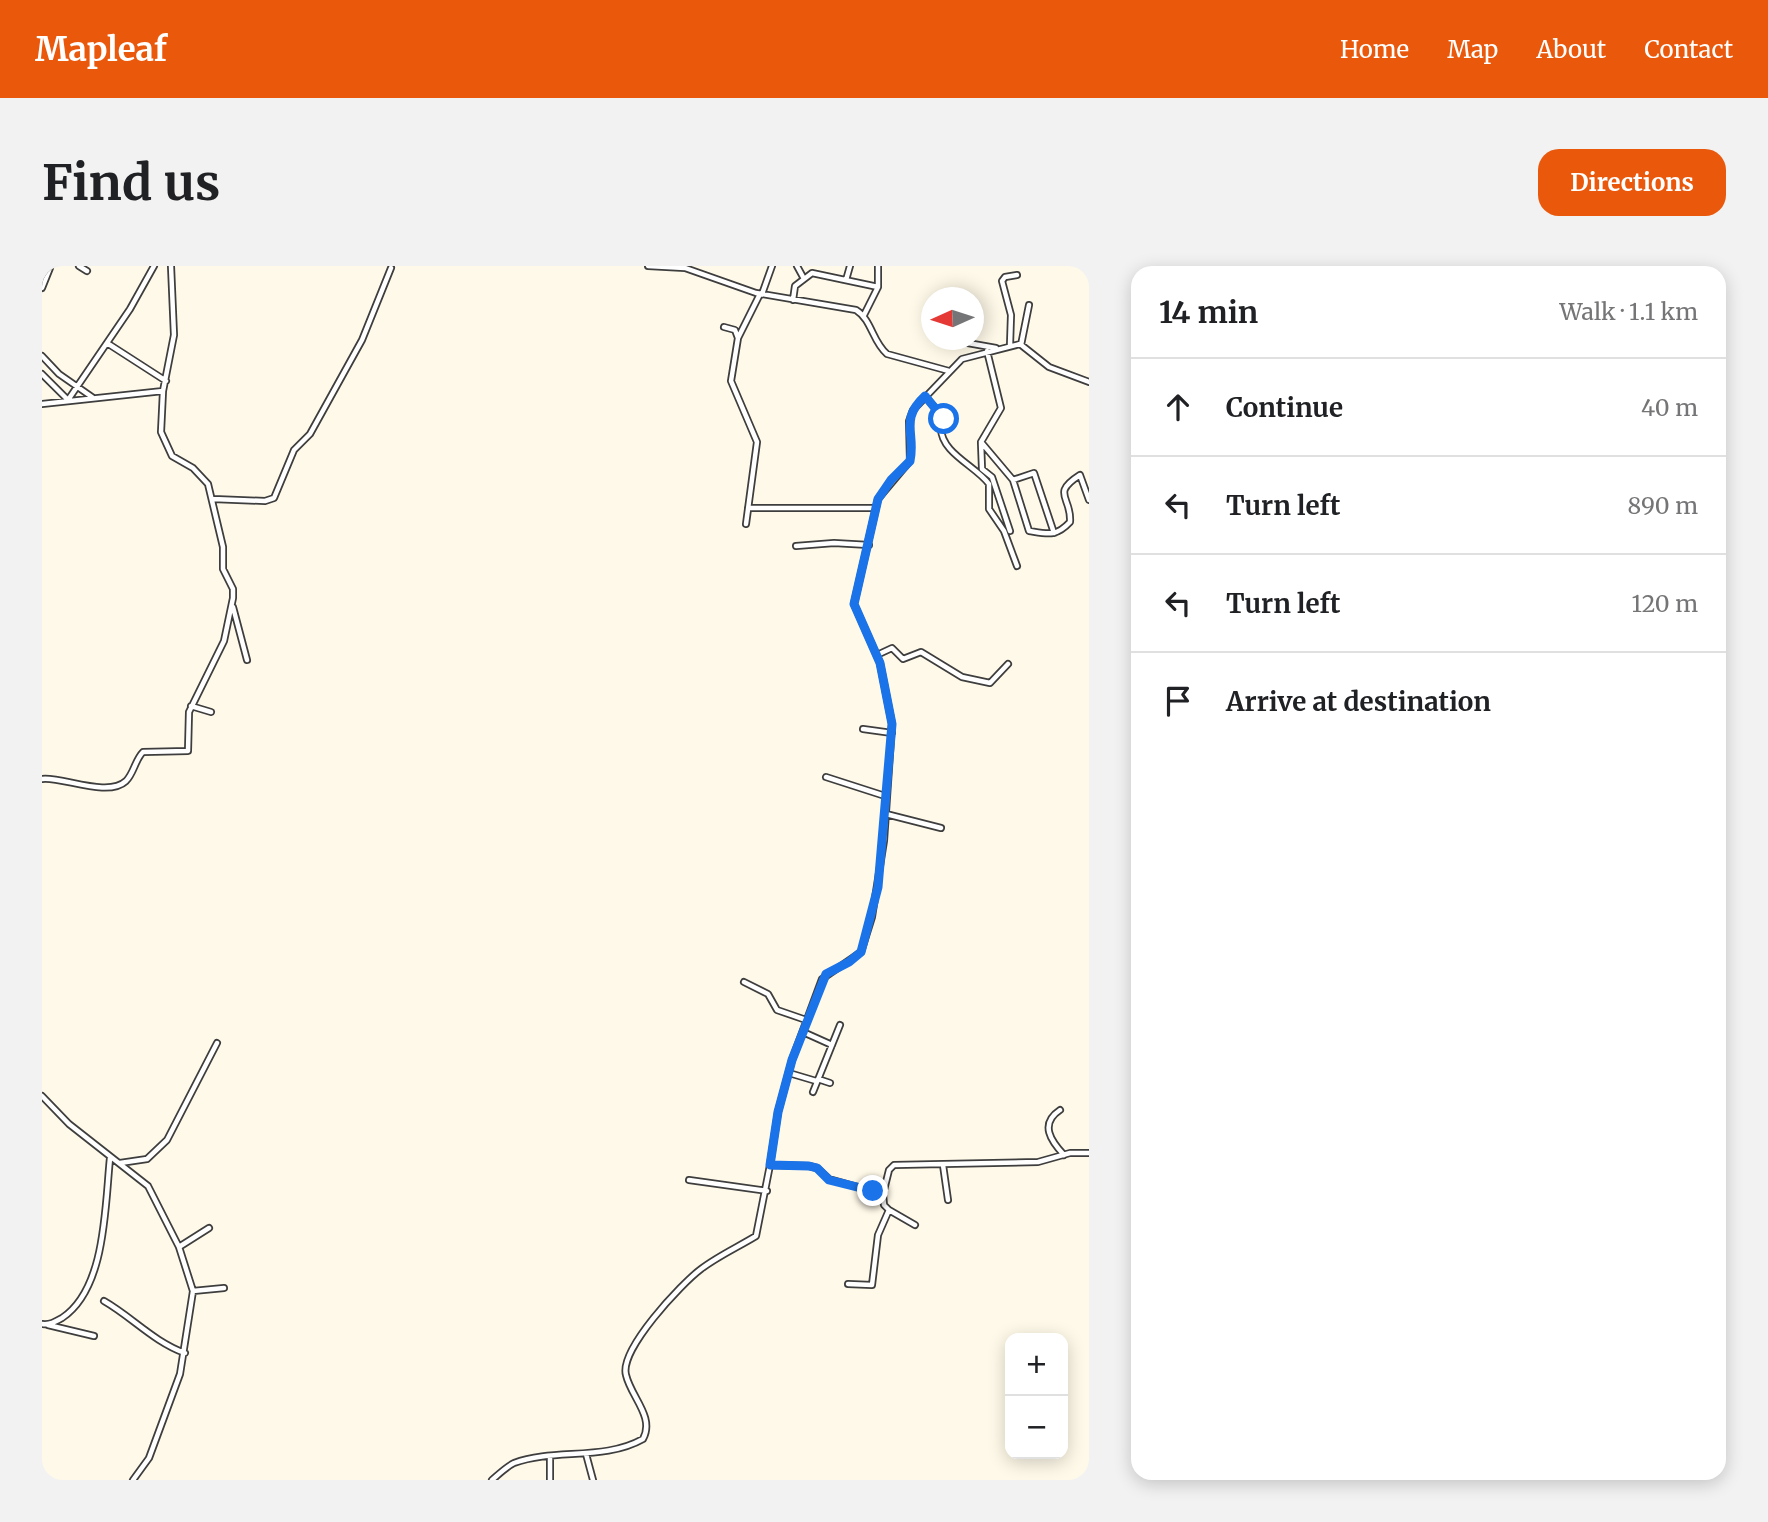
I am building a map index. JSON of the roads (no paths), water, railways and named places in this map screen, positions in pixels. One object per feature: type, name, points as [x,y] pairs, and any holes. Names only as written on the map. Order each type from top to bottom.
[{"type":"street","points":[[79,266],[87,271]]},
{"type":"street","points":[[68,400],[154,266]]},
{"type":"street","points":[[42,779],[71,785],[124,783],[143,752],[188,751],[191,706],[215,664],[224,641],[233,589],[223,569],[223,547],[213,499],[201,474],[172,456],[165,445],[161,414],[174,335],[172,266]]},
{"type":"street","points":[[648,266],[685,268],[761,294],[842,306],[864,315],[879,347],[887,354],[949,371]]},
{"type":"street","points":[[746,524],[757,442],[731,381],[738,338],[772,266]]},
{"type":"street","points":[[797,266],[803,278]]},
{"type":"street","points":[[846,280],[850,266]]},
{"type":"street","points":[[864,315],[878,287],[878,266]]},
{"type":"street","points":[[42,288],[50,267]]},
{"type":"street","points":[[213,499],[265,501],[274,498],[294,450],[310,434],[362,340],[391,268]]},
{"type":"street","points":[[793,300],[794,288],[812,273],[878,287]]},
{"type":"street","points":[[1010,345],[1011,314],[1002,282],[1004,278],[1017,275]]},
{"type":"street","points":[[1021,345],[1030,305]]},
{"type":"street","points":[[724,327],[735,330],[738,338]]},
{"type":"street","points":[[107,343],[166,381]]},
{"type":"street","points":[[492,1480],[514,1463],[586,1454],[634,1445],[643,1440],[647,1420],[624,1371],[633,1349],[677,1292],[701,1269],[756,1236],[767,1191],[778,1112],[806,1020],[826,974],[855,958],[865,943],[878,887],[892,733],[887,688],[877,655],[854,604],[869,545],[874,508],[883,489],[910,461],[909,421],[925,396],[962,359],[1010,345],[1021,345],[1049,368],[1089,382]]},
{"type":"street","points":[[984,346],[997,348]]},
{"type":"street","points":[[987,351],[1001,408],[981,442],[982,469],[992,477],[1010,531]]},
{"type":"street","points":[[42,355],[59,374],[93,397]]},
{"type":"street","points":[[42,374],[68,400]]},
{"type":"street","points":[[42,404],[163,391]]},
{"type":"street","points":[[925,396],[946,421],[941,428],[942,437],[956,455],[989,484],[989,509],[1004,531],[1017,566]]},
{"type":"street","points":[[981,442],[1013,480],[1029,531],[1049,536],[1070,522],[1063,491],[1066,484],[1080,475],[1088,500]]},
{"type":"street","points":[[1013,480],[1034,473],[1054,533]]},
{"type":"street","points":[[748,508],[874,508]]},
{"type":"street","points":[[796,546],[834,542],[869,545]]},
{"type":"street","points":[[232,606],[247,660]]},
{"type":"street","points":[[877,655],[892,648],[903,659],[921,652],[962,677],[990,683],[1008,664]]},
{"type":"street","points":[[191,706],[211,712]]},
{"type":"street","points":[[863,729],[892,733]]},
{"type":"street","points":[[826,777],[885,796]]},
{"type":"street","points":[[886,814],[941,828]]},
{"type":"street","points":[[744,982],[768,994],[777,1010],[806,1020]]},
{"type":"street","points":[[813,1092],[840,1025]]},
{"type":"street","points":[[803,1032],[832,1045]]},
{"type":"street","points":[[119,1164],[147,1158],[167,1140],[217,1043]]},
{"type":"street","points":[[789,1073],[830,1083]]},
{"type":"street","points":[[42,1096],[69,1124],[148,1186],[179,1247],[193,1290],[184,1353],[160,1431],[149,1458],[133,1480]]},
{"type":"street","points":[[1060,1111],[1050,1120],[1048,1127],[1052,1141],[1064,1155]]},
{"type":"street","points":[[915,1225],[884,1205],[883,1194],[889,1170],[894,1165],[1038,1162],[1064,1155],[1089,1153]]},
{"type":"street","points":[[45,1324],[68,1314],[87,1291],[101,1242],[110,1158]]},
{"type":"street","points":[[770,1165],[817,1168],[829,1180],[883,1194]]},
{"type":"street","points":[[943,1166],[948,1200]]},
{"type":"street","points":[[689,1180],[767,1191]]},
{"type":"street","points":[[848,1284],[872,1285],[878,1235],[889,1210]]},
{"type":"street","points":[[179,1247],[209,1228]]},
{"type":"street","points":[[193,1290],[224,1288]]},
{"type":"street","points":[[104,1301],[128,1314],[168,1347],[184,1353]]},
{"type":"street","points":[[45,1324],[94,1336]]},
{"type":"street","points":[[586,1454],[593,1480]]},
{"type":"street","points":[[550,1458],[551,1480]]}]
